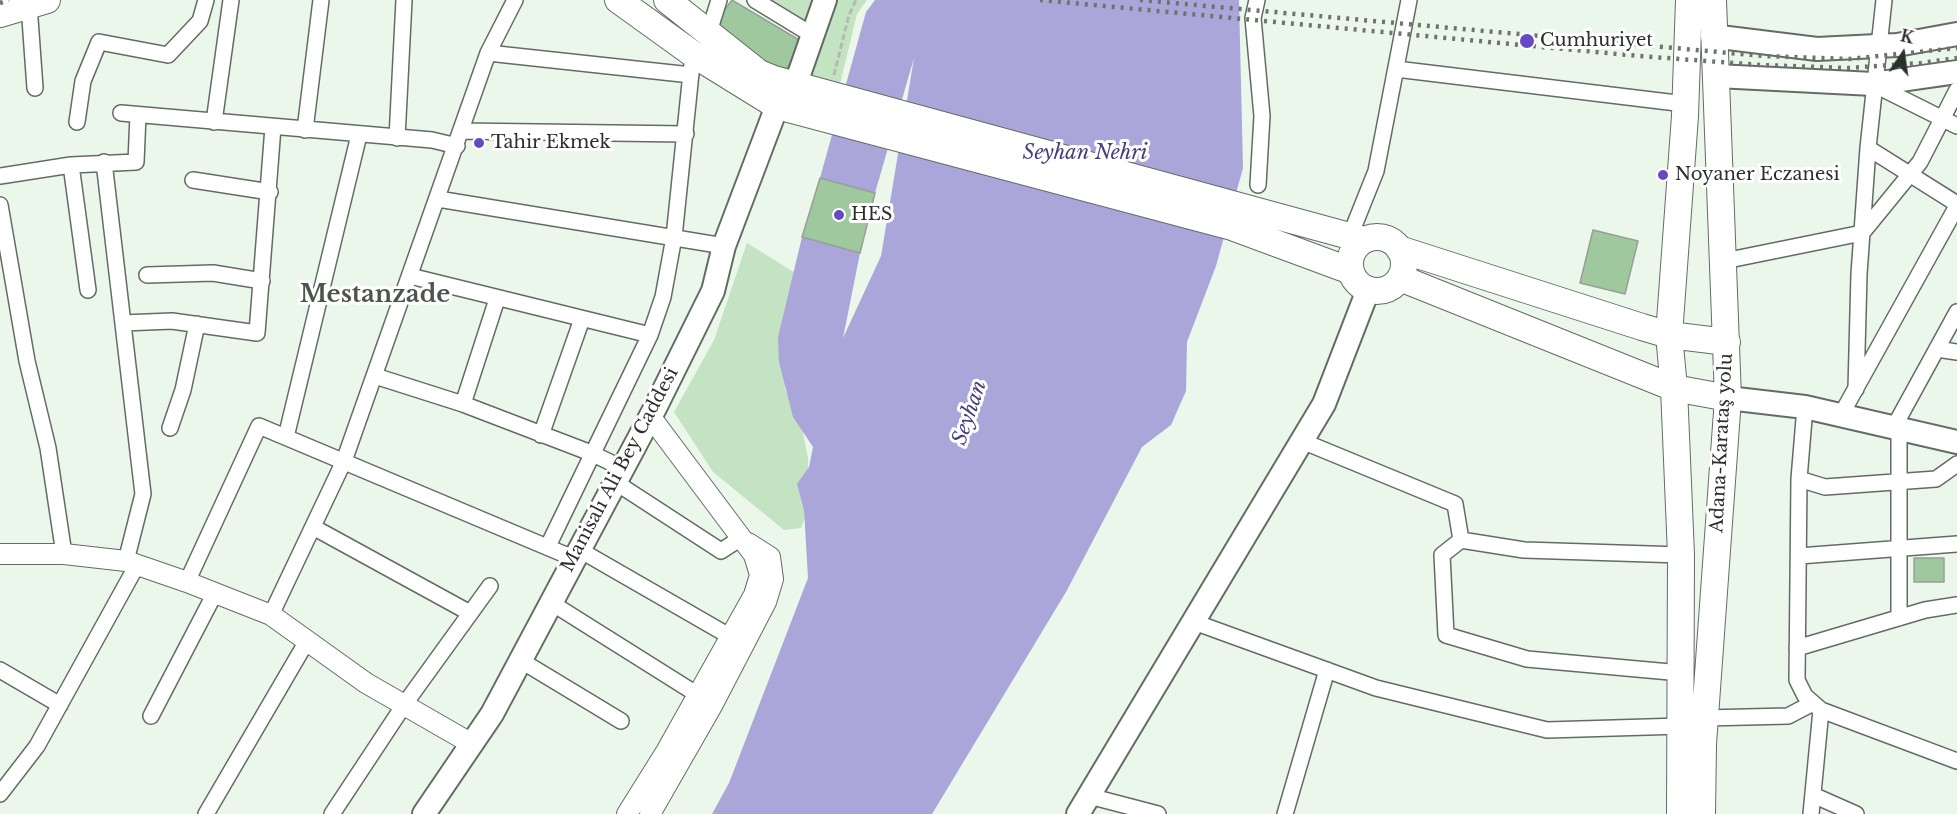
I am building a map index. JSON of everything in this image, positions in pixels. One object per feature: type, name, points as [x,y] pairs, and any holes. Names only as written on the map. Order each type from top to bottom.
[{"type":"main road","points":[[618,0],[692,64],[777,106],[835,101]]},
{"type":"main road","points":[[667,0],[759,74],[835,101],[1235,217],[1357,238],[1380,237],[1394,243],[1400,249],[1669,335],[1727,342]]},
{"type":"main road","points":[[777,106],[795,86],[825,0]]},
{"type":"main road","name":"Adana-Karataş yolu","points":[[1680,814],[1681,555],[1674,388],[1669,335],[1685,104],[1689,0]]},
{"type":"main road","name":"Adana-Karataş yolu","points":[[1702,814],[1705,718],[1728,398],[1717,76],[1712,36],[1713,0]]},
{"type":"main road","points":[[0,14],[38,3]]},
{"type":"main road","points":[[1712,36],[1818,49],[1878,46],[1957,34]]},
{"type":"main road","points":[[1717,76],[1873,84],[1957,72]]},
{"type":"main road","name":"Manisalı Ali Bey Caddesi","points":[[424,814],[492,714],[650,416],[712,291],[724,246],[777,106]]},
{"type":"main road","points":[[1235,217],[1351,271]]},
{"type":"main road","points":[[1357,238],[1352,253],[1351,271],[1354,279],[1368,290],[1386,290],[1400,278],[1404,264],[1400,249]]},
{"type":"main road","points":[[1400,278],[1674,388],[1728,398],[1805,407],[1957,442]]},
{"type":"main road","points":[[1083,805],[1324,404],[1368,290]]},
{"type":"street","points":[[78,122],[83,81],[99,42],[168,55],[200,21],[206,0]]},
{"type":"street","points":[[214,122],[231,0]]},
{"type":"street","points":[[305,130],[321,0]]},
{"type":"street","points":[[397,138],[404,0]]},
{"type":"street","points":[[271,615],[344,461],[460,139],[488,53],[515,0]]},
{"type":"street","points":[[709,32],[719,0]]},
{"type":"street","points":[[755,0],[813,36]]},
{"type":"street","points":[[1257,0],[1253,18],[1262,116],[1258,185]]},
{"type":"street","points":[[1357,238],[1376,171],[1409,0]]},
{"type":"street","points":[[1856,389],[1868,148],[1873,84],[1884,0]]},
{"type":"street","points":[[36,88],[38,3]]},
{"type":"street","points":[[488,53],[692,64],[674,237],[663,297],[650,335],[548,546]]},
{"type":"street","points":[[1396,69],[1685,104]]},
{"type":"street","points":[[1873,84],[1957,126]]},
{"type":"street","points":[[1724,261],[1862,233],[1920,162],[1941,117],[1957,90]]},
{"type":"street","points":[[121,113],[432,140],[686,134]]},
{"type":"street","points":[[0,176],[70,165],[136,162],[138,115]]},
{"type":"street","points":[[123,322],[172,321],[257,333],[270,192],[273,127]]},
{"type":"street","points":[[286,437],[358,135]]},
{"type":"street","points":[[1841,415],[1957,205],[1868,148]]},
{"type":"street","points":[[3,784],[37,746],[131,563],[143,494],[104,162]]},
{"type":"street","points":[[70,165],[88,290]]},
{"type":"street","points":[[193,180],[270,192]]},
{"type":"street","points":[[438,199],[724,246]]},
{"type":"street","points":[[0,205],[27,361],[48,448],[64,554]]},
{"type":"street","points":[[147,275],[213,273],[262,281]]},
{"type":"street","points":[[410,276],[650,335]]},
{"type":"street","points":[[463,404],[497,299]]},
{"type":"street","points":[[1899,618],[1899,483],[1896,428],[1957,312]]},
{"type":"street","points":[[541,435],[582,319]]},
{"type":"street","points":[[170,428],[183,390],[197,324]]},
{"type":"street","points":[[1937,349],[1957,352]]},
{"type":"street","points":[[375,376],[463,404],[591,453],[722,551],[741,538]]},
{"type":"street","points":[[1805,407],[1799,479],[1797,680],[1804,696],[1817,707],[1957,761]]},
{"type":"street","points":[[627,814],[754,595],[760,575],[754,555],[650,416]]},
{"type":"street","points":[[187,582],[259,426],[548,546],[576,553],[730,637]]},
{"type":"street","points":[[1302,441],[1455,504],[1461,540]]},
{"type":"street","points":[[1799,479],[1825,487],[1899,483],[1936,479],[1957,464]]},
{"type":"street","points":[[313,527],[470,613]]},
{"type":"street","points":[[650,814],[713,704],[766,602],[773,579],[770,557],[741,538]]},
{"type":"street","points":[[1681,555],[1524,550],[1461,540],[1442,555],[1446,635],[1527,659],[1681,674]]},
{"type":"street","points":[[1799,556],[1957,544]]},
{"type":"street","points":[[0,554],[64,554],[131,563],[271,615],[366,683],[472,744]]},
{"type":"street","points":[[332,814],[404,705],[490,586]]},
{"type":"street","points":[[151,716],[215,593]]},
{"type":"street","points":[[550,602],[698,694]]},
{"type":"street","points":[[1797,648],[1924,610],[1957,606]]},
{"type":"street","points":[[1194,622],[1376,688],[1546,730],[1680,726]]},
{"type":"street","points":[[206,814],[307,641]]},
{"type":"street","points":[[520,660],[621,721]]},
{"type":"street","points":[[0,670],[60,705]]},
{"type":"street","points":[[1285,814],[1327,670]]},
{"type":"street","points":[[1705,718],[1788,716],[1817,707]]},
{"type":"street","points":[[1811,814],[1817,707]]},
{"type":"street","points":[[1812,795],[1856,814]]},
{"type":"street","points":[[1083,805],[1158,814]]},
{"type":"path","points":[[835,101],[849,15],[856,0]]},
{"type":"green space","points":[[758,0],[816,0],[807,22]]},
{"type":"green space","points":[[829,0],[867,0],[857,14],[839,88],[809,77]]},
{"type":"green space","points":[[747,243],[797,274],[788,328],[785,389],[802,428],[808,458],[809,507],[801,528],[784,530],[713,472],[674,412],[714,340]]},
{"type":"water","points":[[875,0],[1239,0],[1243,168],[1216,266],[1187,342],[1186,391],[1171,425],[1142,447],[1066,592],[932,814],[712,814],[729,783],[808,578],[804,510],[797,484],[809,467],[813,447],[793,417],[779,362],[778,337],[802,237],[860,253],[843,338],[881,256],[914,58],[875,193],[820,178],[866,12]]},
{"type":"building","points":[[732,0],[806,44],[781,75],[714,24]]},
{"type":"building","name":"HES","points":[[820,178],[875,193],[860,253],[802,237]]},
{"type":"building","points":[[1593,230],[1638,241],[1625,294],[1580,283]]},
{"type":"building","points":[[1914,558],[1944,558],[1944,582],[1914,582]]},
{"type":"railway","points":[[0,3],[9,0]]},
{"type":"railway","points":[[1040,0],[1639,56],[1761,65],[1848,68],[1957,58]]},
{"type":"railway","points":[[1140,0],[1763,56],[1849,59],[1957,48]]},
{"type":"place","name":"Cumhuriyet","points":[[1527,41]]},
{"type":"place","name":"Tahir Ekmek","points":[[479,143]]},
{"type":"place","name":"Noyaner Eczanesi","points":[[1663,175]]},
{"type":"place","name":"HES","points":[[839,215]]},
{"type":"district","name":"Mestanzade","points":[[375,295]]},
{"type":"water label","name":"Seyhan Nehri","points":[[1085,153]]},
{"type":"water label","name":"Seyhan","points":[[970,413]]}]
